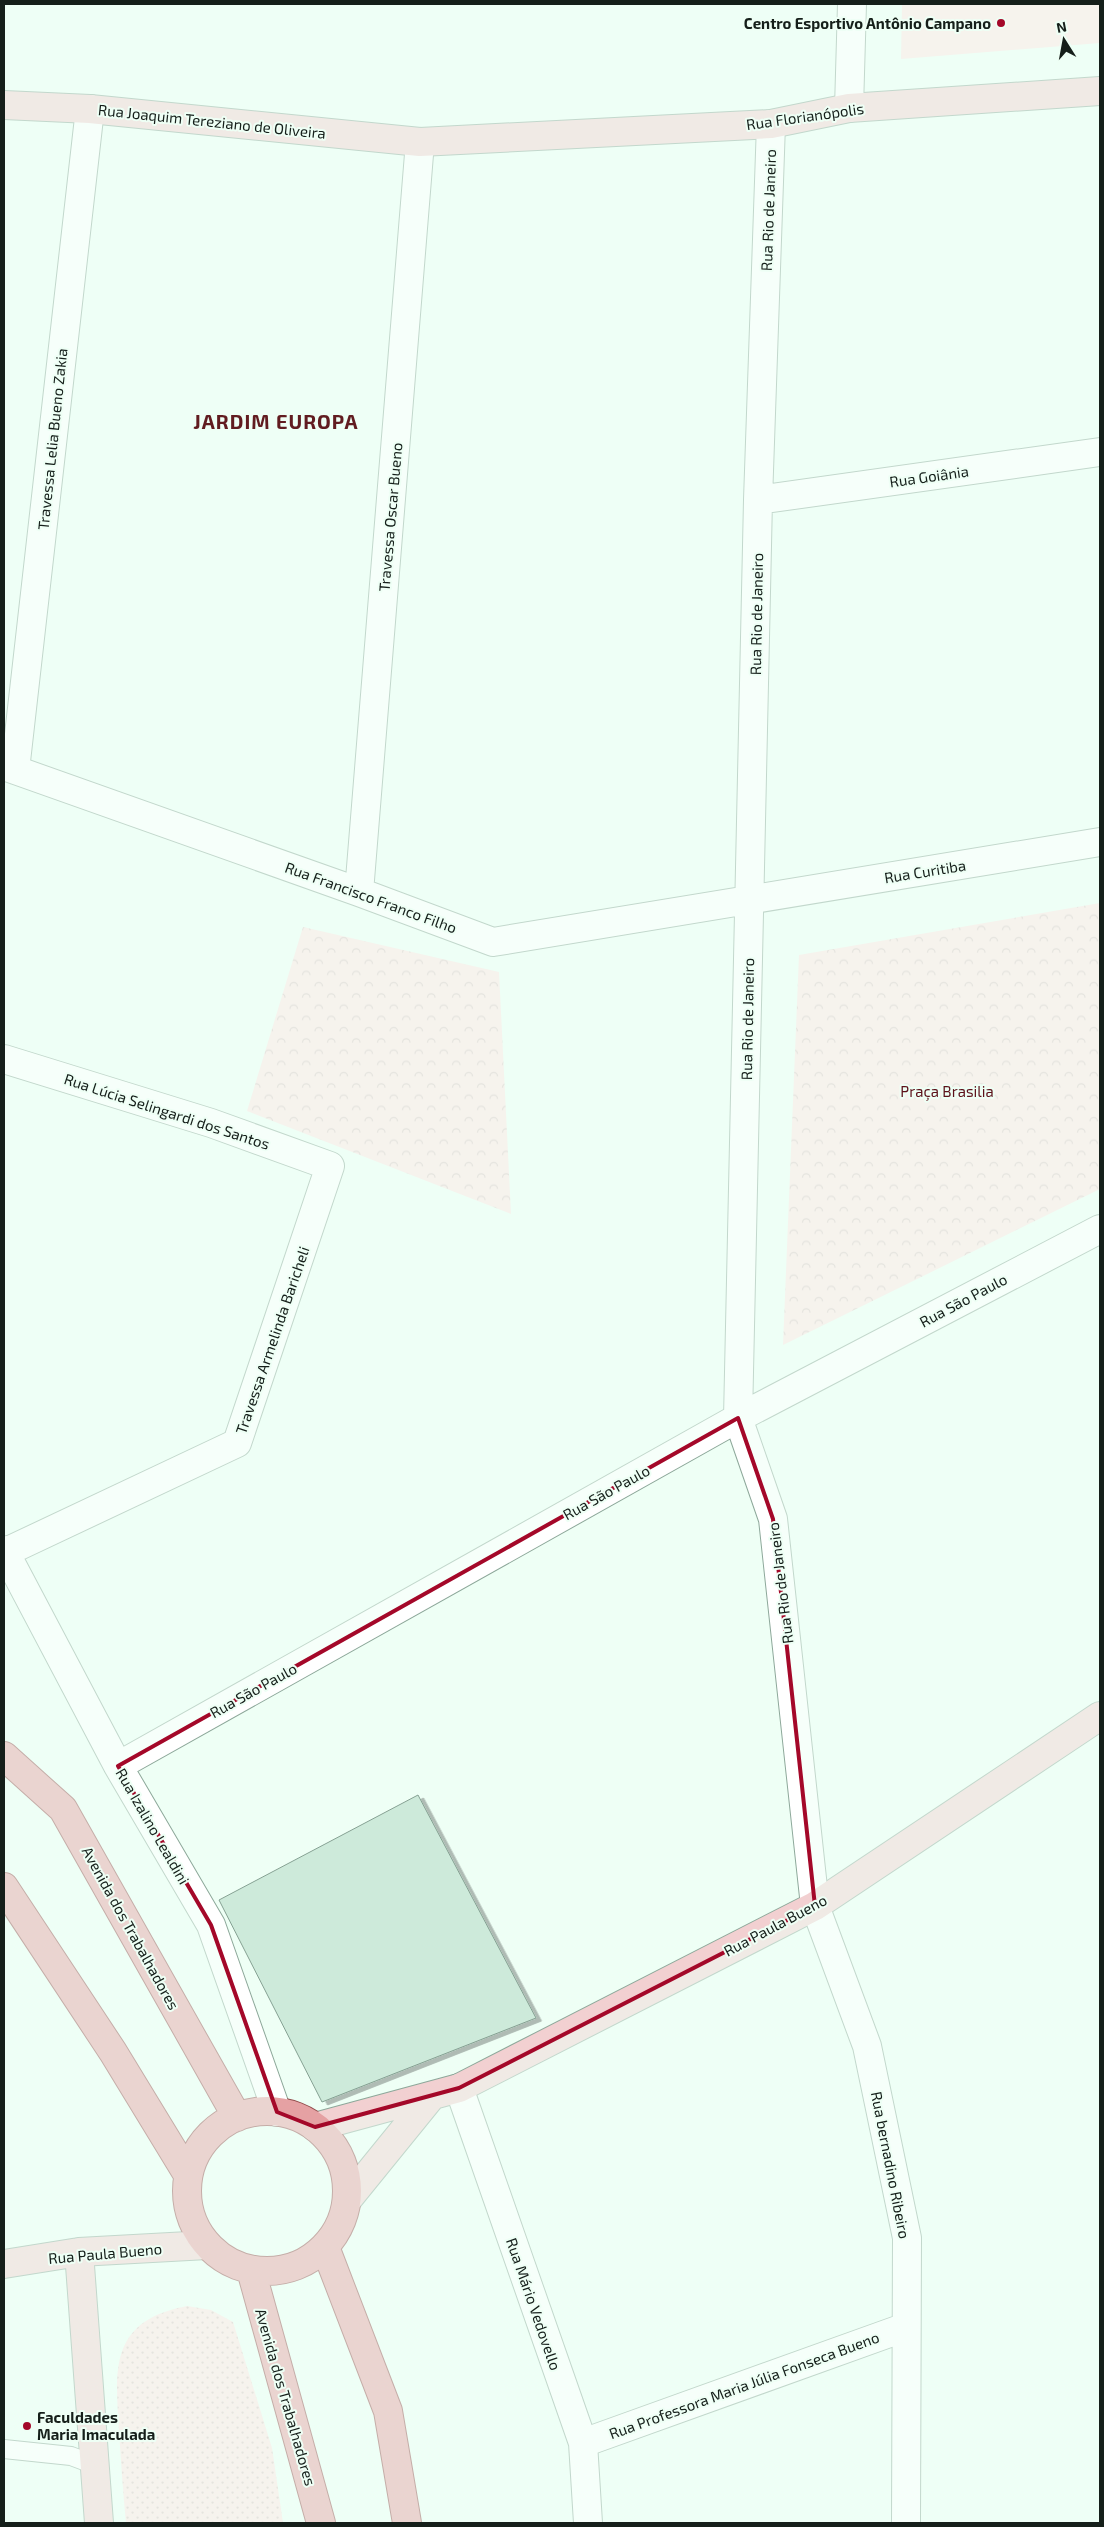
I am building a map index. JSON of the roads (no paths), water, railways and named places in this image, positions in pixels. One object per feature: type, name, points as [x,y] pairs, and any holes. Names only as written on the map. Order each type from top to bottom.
[{"type":"main road","name":"Rua Florianópolis","points":[[420,142],[771,124],[849,108],[1100,91]]},
{"type":"main road","name":"Rua Joaquim Tereziano de Oliveira","points":[[4,105],[90,109],[420,142]]},
{"type":"main road","name":"Rua Paula Bueno","points":[[315,2127],[430,2098],[459,2088],[815,1906],[1100,1716]]},
{"type":"main road","name":"Avenida dos Trabalhadores","points":[[4,1756],[64,1809],[237,2117]]},
{"type":"main road","points":[[4,1887],[113,2052],[188,2175]]},
{"type":"main road","points":[[348,2199],[430,2098]]},
{"type":"main road","points":[[264,2111],[277,2112],[291,2115],[315,2127],[334,2146],[346,2171],[348,2199],[340,2225],[325,2247],[303,2264],[276,2271],[251,2270],[227,2261],[207,2245],[194,2224],[187,2200],[188,2175],[198,2151],[214,2131],[237,2117],[264,2111]]},
{"type":"main road","name":"Rua Paula Bueno","points":[[4,2264],[79,2252],[207,2245]]},
{"type":"main road","points":[[325,2247],[388,2411],[407,2523]]},
{"type":"main road","points":[[79,2252],[99,2523]]},
{"type":"main road","name":"Avenida dos Trabalhadores","points":[[251,2270],[322,2523]]},
{"type":"street","points":[[849,108],[852,4]]},
{"type":"street","name":"Travessa Lelia Bueno Zakia","points":[[9,768],[90,109]]},
{"type":"street","name":"Rua Rio de Janeiro","points":[[771,124],[758,500],[738,1418],[774,1519],[815,1906]]},
{"type":"street","name":"Travessa Oscar Bueno","points":[[359,892],[420,142]]},
{"type":"street","name":"Rua Goiânia","points":[[758,500],[1100,452]]},
{"type":"street","name":"Rua Francisco Franco Filho","points":[[9,768],[359,892],[493,942],[750,900]]},
{"type":"street","name":"Rua Curitiba","points":[[750,900],[1100,842]]},
{"type":"street","name":"Rua Lúcia Selingardi dos Santos","points":[[4,1059],[211,1123],[330,1166]]},
{"type":"street","name":"Travessa Armelinda Baricheli","points":[[5,1551],[237,1444],[330,1166]]},
{"type":"street","name":"Rua São Paulo","points":[[118,1766],[738,1418],[1100,1229]]},
{"type":"street","name":"Rua Izalino Lealdini","points":[[5,1551],[118,1766],[211,1925],[277,2112]]},
{"type":"street","name":"Rua bernadino Ribeiro","points":[[815,1906],[866,2046],[907,2238],[906,2523]]},
{"type":"street","name":"Rua Mário Vedovello","points":[[459,2088],[583,2443],[588,2523]]},
{"type":"street","name":"Rua Professora Maria Júlia Fonseca Bueno","points":[[583,2443],[906,2327]]},
{"type":"lane","points":[[4,2449],[71,2456],[95,2465]]},
{"type":"place","name":"Centro Esportivo Antônio Campano","points":[[1001,23]]},
{"type":"place","name":"Faculdades Maria Imaculada","points":[[27,2426]]},
{"type":"district","name":"JARDIM EUROPA","points":[[276,421]]},
{"type":"park label","name":"Praça Brasilia","points":[[947,1091]]}]
